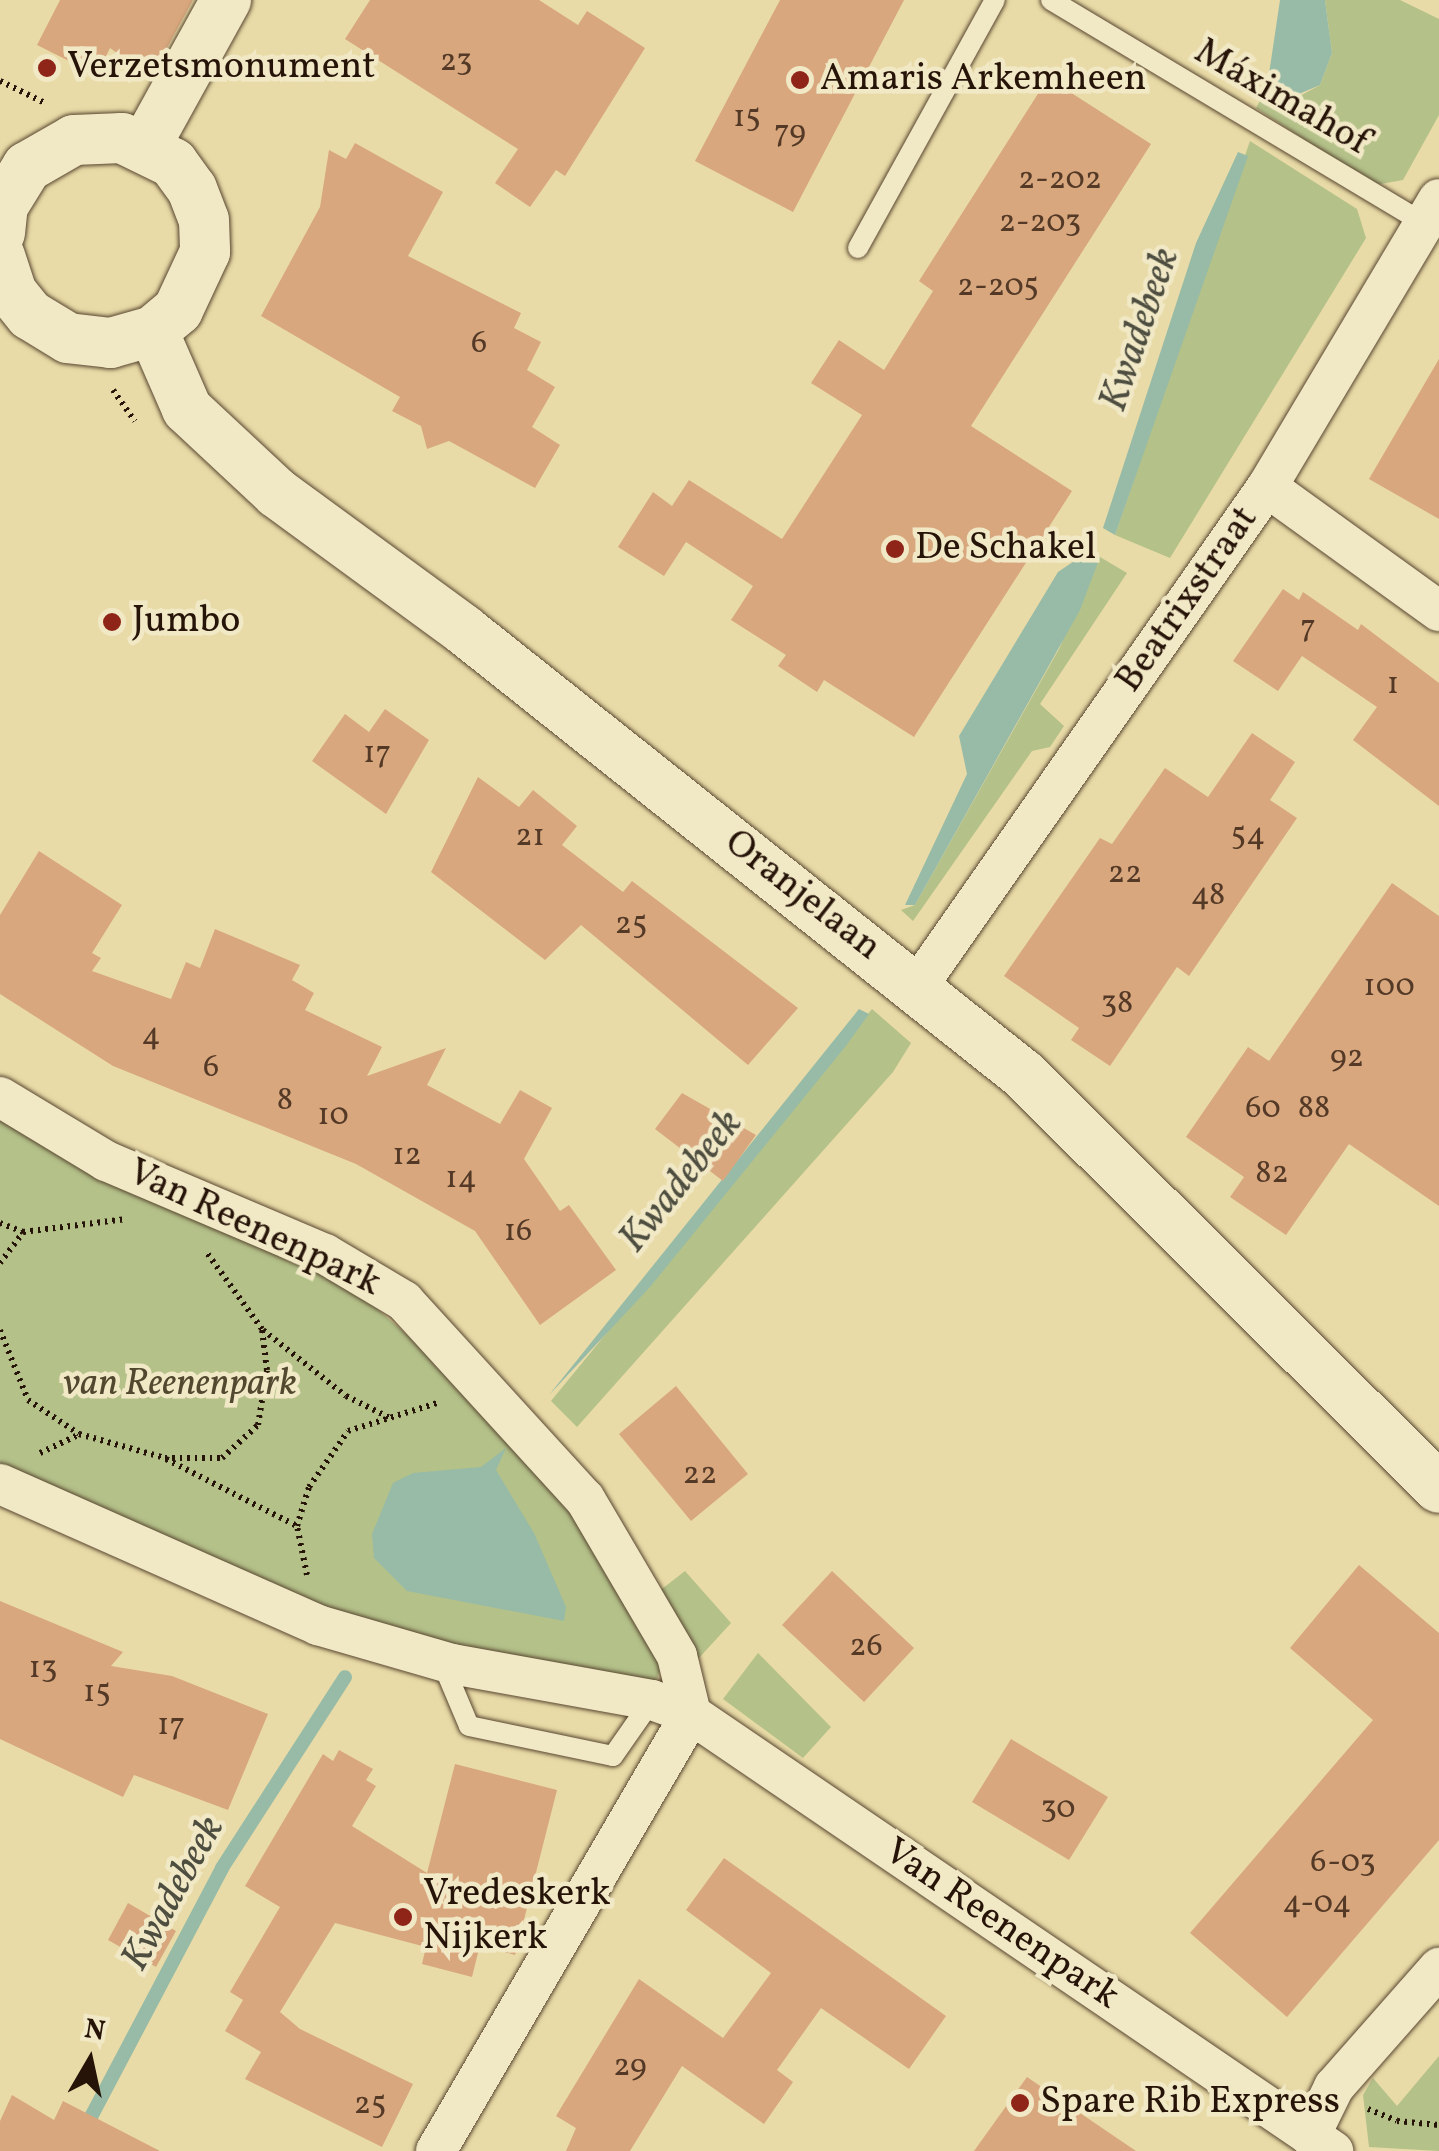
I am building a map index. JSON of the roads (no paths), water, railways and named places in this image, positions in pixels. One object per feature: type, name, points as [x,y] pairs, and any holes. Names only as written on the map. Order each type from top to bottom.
[{"type":"street","points":[[146,145],[226,0]]},
{"type":"street","points":[[0,232],[14,156],[99,136],[146,145],[173,163],[192,189],[204,236],[196,283],[178,310],[153,330],[111,343],[68,338],[30,315],[12,293],[0,257]]},
{"type":"street","name":"Beatrixstraat","points":[[917,987],[1267,487],[1432,212]]},
{"type":"street","name":"Oranjelaan","points":[[153,330],[187,409],[277,493],[464,630],[917,987],[1094,1140],[1439,1488]]},
{"type":"street","points":[[1267,487],[1439,610]]},
{"type":"street","name":"Van Reenenpark","points":[[0,1097],[106,1161],[379,1282],[434,1329],[585,1499],[632,1569],[677,1656],[691,1714]]},
{"type":"street","name":"Van Reenenpark","points":[[0,1484],[318,1625],[441,1660],[652,1700],[691,1714],[1322,2143]]},
{"type":"street","points":[[436,2151],[691,1714]]},
{"type":"street","points":[[1322,2143],[1334,2087],[1439,1968]]},
{"type":"lane","points":[[858,248],[996,0]]},
{"type":"lane","name":"Máximahof","points":[[1051,0],[1432,212]]},
{"type":"lane","points":[[441,1660],[469,1726],[613,1756],[652,1700]]},
{"type":"waterway","name":"Kwadebeek","points":[[73,2151],[222,1868],[345,1677]]},
{"type":"place","name":"Verzetsmonument","points":[[47,68]]},
{"type":"place","name":"Amaris Arkemheen","points":[[800,80]]},
{"type":"place","name":"De Schakel","points":[[895,549]]},
{"type":"place","name":"Jumbo","points":[[112,622]]},
{"type":"place","name":"Vredeskerk Nijkerk","points":[[403,1917]]},
{"type":"place","name":"Spare Rib Express","points":[[1020,2103]]},
{"type":"park label","name":"van Reenenpark","points":[[180,1385]]}]
